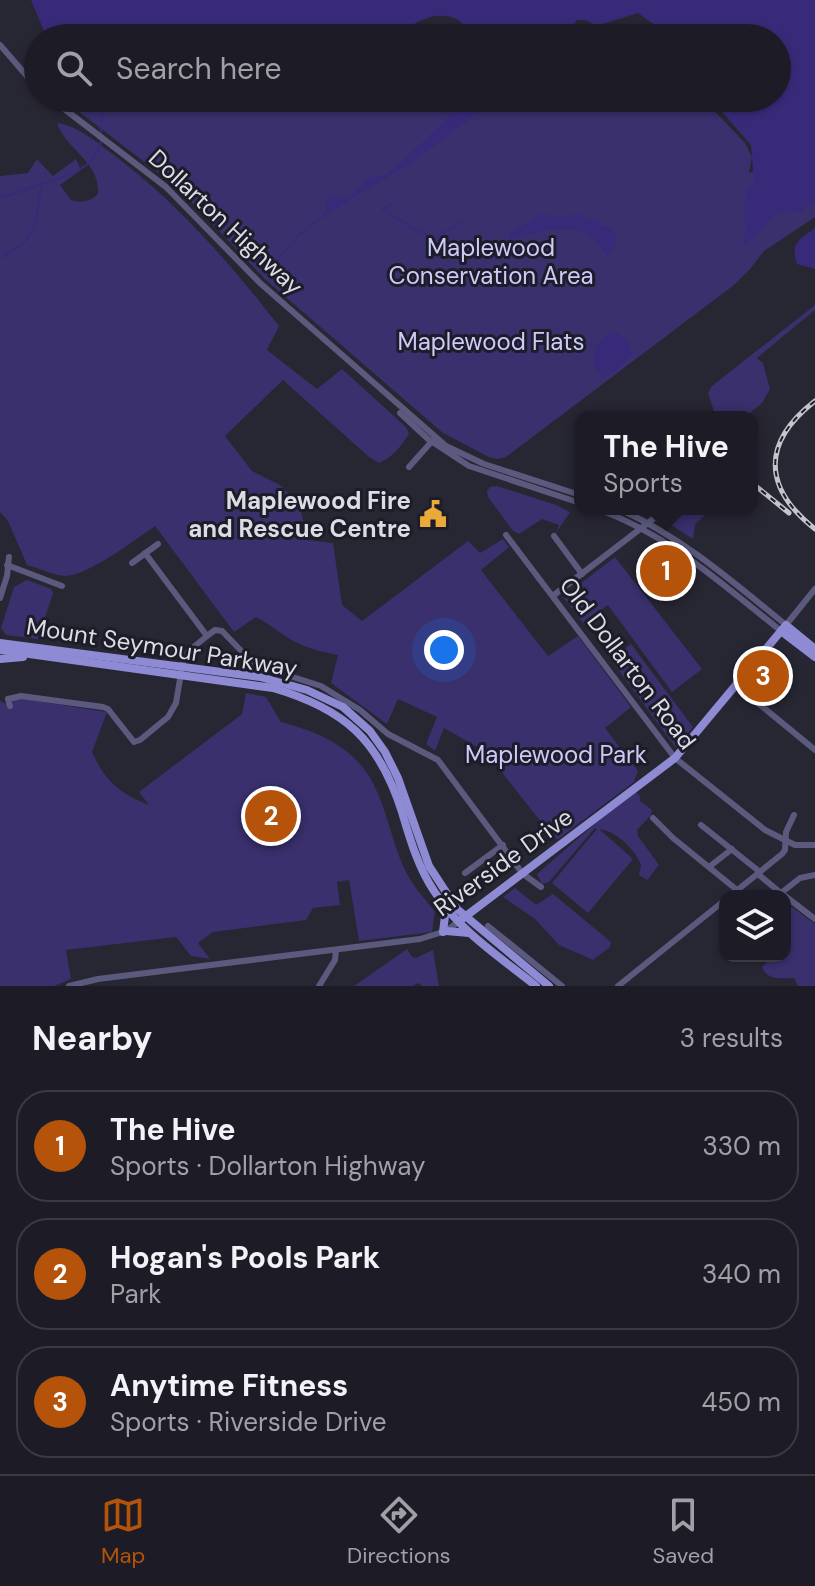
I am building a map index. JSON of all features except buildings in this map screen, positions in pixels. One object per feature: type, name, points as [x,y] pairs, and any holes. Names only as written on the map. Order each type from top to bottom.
[{"type":"main road","points":[[783,628],[815,649]]},
{"type":"main road","points":[[783,628],[815,657]]},
{"type":"main road","name":"Riverside Drive","points":[[462,920],[675,758],[783,628]]},
{"type":"main road","name":"Mount Seymour Parkway","points":[[1,644],[180,670],[286,692],[320,704],[346,720],[380,759],[425,876],[446,908],[462,920],[484,928],[549,986]]},
{"type":"main road","name":"Mount Seymour Parkway","points":[[1,644],[38,655],[284,682],[329,699],[370,731],[391,763],[429,866],[469,933],[536,986]]},
{"type":"main road","points":[[0,659],[38,655]]},
{"type":"main road","points":[[457,909],[480,907],[484,928]]},
{"type":"main road","points":[[446,908],[445,931],[469,933]]},
{"type":"street","points":[[0,45],[24,73]]},
{"type":"street","name":"Dollarton Highway","points":[[68,112],[166,187],[260,283],[433,440],[469,466],[574,501]]},
{"type":"street","points":[[409,467],[433,440]]},
{"type":"street","name":"Dollarton Highway","points":[[433,440],[462,455],[574,493]]},
{"type":"street","points":[[613,515],[666,533],[703,557],[783,628]]},
{"type":"street","points":[[628,515],[783,628]]},
{"type":"street","points":[[554,595],[659,515]]},
{"type":"street","points":[[663,515],[662,524],[666,533]]},
{"type":"street","points":[[621,518],[629,524],[627,539]]},
{"type":"street","name":"Old Dollarton Road","points":[[506,535],[675,758],[765,830],[795,845],[815,845]]},
{"type":"street","points":[[554,536],[582,574]]},
{"type":"street","points":[[132,563],[158,544]]},
{"type":"street","points":[[145,553],[207,636]]},
{"type":"street","points":[[0,572],[8,561]]},
{"type":"street","points":[[8,561],[62,586]]},
{"type":"street","points":[[0,598],[8,561]]},
{"type":"street","name":"Riverside Drive","points":[[783,628],[815,589]]},
{"type":"street","points":[[10,706],[8,699],[21,696],[103,707],[134,742],[140,740],[168,717],[176,703],[184,655],[215,630],[222,631],[255,665],[321,686],[360,710],[388,734],[438,760],[523,874],[541,887]]},
{"type":"street","points":[[736,685],[815,750]]},
{"type":"street","points":[[653,818],[737,890],[782,854],[794,815]]},
{"type":"street","points":[[701,825],[778,890]]},
{"type":"street","points":[[465,873],[503,845]]},
{"type":"street","points":[[709,867],[732,849]]},
{"type":"street","points":[[788,890],[800,878],[815,875]]},
{"type":"street","points":[[791,901],[815,919]]},
{"type":"street","points":[[618,986],[719,905]]},
{"type":"street","name":"Riverside Drive","points":[[69,986],[113,977],[420,939],[445,931],[462,920]]},
{"type":"street","points":[[484,928],[562,986]]},
{"type":"street","points":[[319,986],[335,960],[336,950]]},
{"type":"green space","name":"Maplewood Flats","points":[[79,112],[715,112],[745,143],[752,157],[749,173],[764,167],[815,203],[815,217],[764,251],[734,285],[506,457],[498,459],[443,433],[266,280],[177,187]]},
{"type":"green space","name":"Maplewood Park","points":[[57,123],[91,138],[135,171],[200,233],[279,326],[267,350],[317,389],[342,369],[406,427],[409,434],[403,443],[379,463],[283,380],[225,436],[252,471],[280,485],[293,498],[302,514],[306,540],[333,543],[342,605],[362,621],[468,541],[480,553],[503,539],[509,547],[481,570],[548,656],[578,636],[631,707],[605,728],[638,771],[634,782],[558,839],[552,836],[486,752],[444,728],[435,751],[426,744],[437,717],[398,699],[387,724],[331,683],[338,655],[304,646],[256,617],[234,632],[155,526],[111,556],[74,575],[64,576],[27,565],[8,521],[0,512],[0,176],[28,173],[37,159],[53,176],[76,159],[81,170],[60,185],[71,200],[86,201],[98,194],[94,173],[67,141]]},
{"type":"green space","points":[[815,305],[815,310],[757,358],[763,363],[770,389],[762,403],[752,411],[714,411],[708,393],[712,386]]},
{"type":"green space","points":[[497,486],[570,512],[556,533],[559,525],[542,519],[519,534],[513,531],[488,497],[490,487]]},
{"type":"green space","points":[[705,515],[695,524],[693,539],[668,523],[668,517]]},
{"type":"green space","points":[[615,557],[702,669],[672,692],[608,605],[583,623],[563,597]]},
{"type":"green space","points":[[27,580],[51,589],[53,593],[38,639],[6,635],[1,628],[14,587]]},
{"type":"green space","points":[[631,644],[693,727],[676,748],[611,660]]},
{"type":"green space","points":[[246,693],[266,697],[281,722],[335,743],[366,772],[379,796],[406,872],[435,912],[432,932],[359,941],[349,880],[337,882],[340,905],[313,908],[306,920],[213,932],[198,943],[210,959],[191,956],[176,937],[66,950],[71,979],[54,986],[0,986],[0,701],[9,705],[17,698],[107,712],[92,752],[114,785],[149,805],[139,792],[242,714]]},
{"type":"green space","points":[[636,792],[640,801],[652,810],[637,830],[638,836],[659,865],[647,880],[639,875],[641,865],[630,847],[612,833],[599,829],[633,859],[588,913],[552,883],[595,828],[549,882],[542,884],[537,874]]},
{"type":"green space","points":[[515,888],[536,905],[553,894],[611,942],[610,947],[593,960],[559,945],[535,919],[503,897]]},
{"type":"green space","points":[[791,906],[815,924],[815,986],[798,986],[794,978],[771,977],[762,967],[767,962],[791,962]]},
{"type":"green space","points":[[407,949],[416,958],[433,950],[439,986],[422,986],[419,983],[412,986],[354,986]]},
{"type":"shaded area","points":[[31,0],[815,0],[815,203],[800,212],[776,213],[755,237],[745,244],[743,242],[745,197],[754,183],[751,145],[722,112],[791,112],[791,24],[653,24],[638,13],[602,24],[577,20],[574,24],[462,24],[451,17],[436,16],[415,24],[41,24]]},
{"type":"shaded area","points":[[454,112],[479,112],[410,164],[327,214],[326,202],[333,196],[347,199],[369,178],[384,175]]},
{"type":"shaded area","points":[[542,214],[560,218],[578,214],[586,219],[601,220],[601,226],[612,228],[615,247],[607,257],[589,236],[564,229],[509,241],[509,234]]},
{"type":"shaded area","points":[[815,228],[815,269],[797,264],[795,247]]},
{"type":"shaded area","points":[[613,331],[629,340],[632,354],[617,370],[603,378],[595,364],[594,351],[600,340]]},
{"type":"waterway","points":[[101,132],[102,112]]},
{"type":"waterway","points":[[0,197],[73,173],[91,161],[101,141]]},
{"type":"waterway","points":[[0,259],[21,245],[31,233],[41,186]]},
{"type":"waterway","points":[[393,200],[382,210],[434,238],[465,220]]},
{"type":"waterway","points":[[271,267],[301,233],[327,213]]},
{"type":"railway","points":[[815,401],[785,432],[775,465],[785,497],[815,529]]},
{"type":"railway","points":[[758,488],[789,513]]},
{"type":"place","name":"Maplewood Fire and Rescue Centre","points":[[433,514]]},
{"type":"place","name":"The Hive","points":[[666,571]]},
{"type":"place","name":"Anytime Fitness","points":[[763,676]]},
{"type":"place","name":"Hogan's Pools Park","points":[[271,816]]},
{"type":"park label","name":"Maplewood Conservation Area","points":[[491,261]]}]
